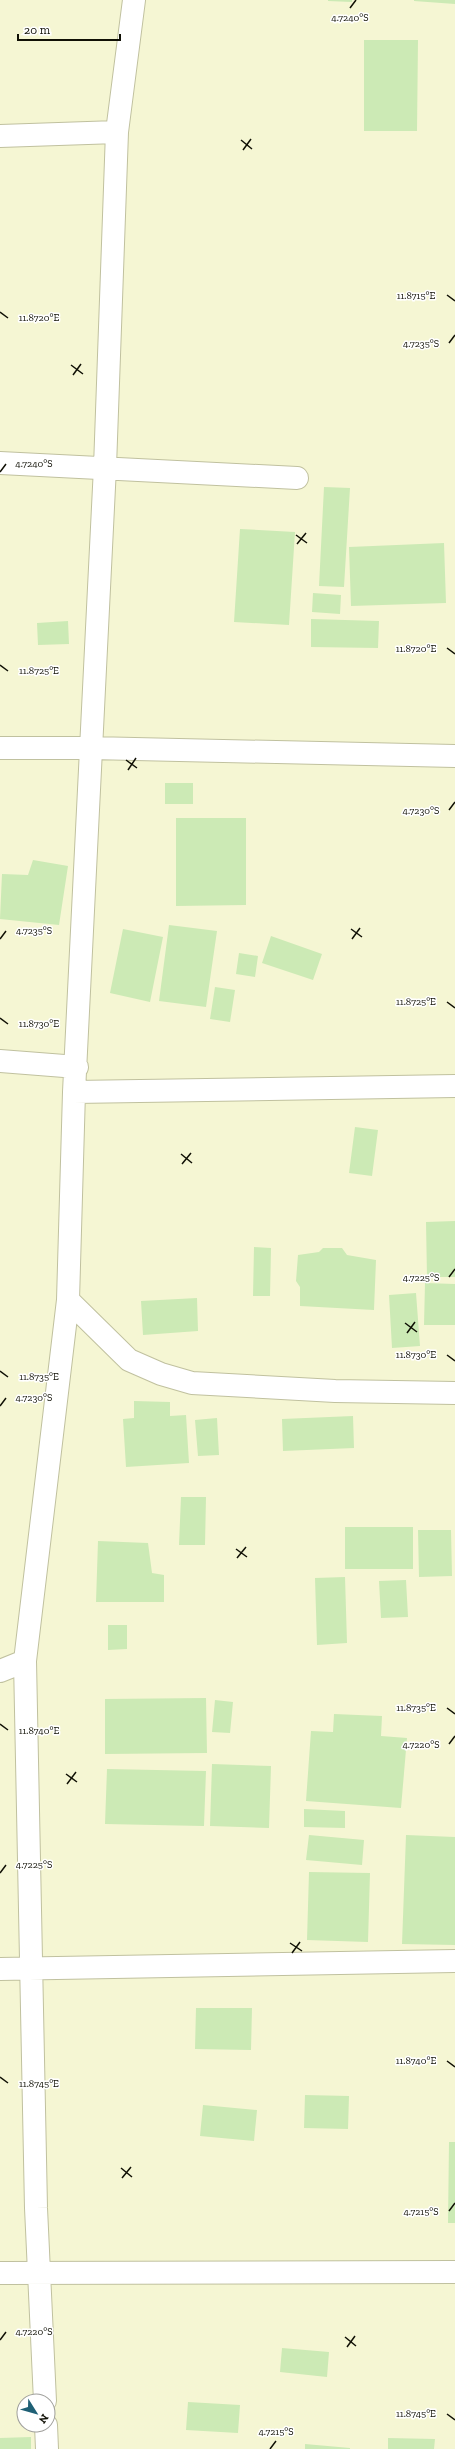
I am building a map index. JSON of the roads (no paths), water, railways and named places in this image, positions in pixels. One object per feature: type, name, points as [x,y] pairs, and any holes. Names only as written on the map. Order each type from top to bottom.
[{"type":"street","points":[[45,2393],[39,2273],[25,1661],[68,1300],[74,1092],[77,1067],[105,468],[117,132],[134,0]]},
{"type":"street","points":[[0,136],[117,132]]},
{"type":"street","points":[[0,463],[297,478]]},
{"type":"street","points":[[0,748],[91,748],[455,756]]},
{"type":"street","points":[[0,1061],[77,1067]]},
{"type":"street","points":[[74,1092],[455,1086]]},
{"type":"street","points":[[68,1300],[129,1360],[161,1374],[192,1383],[335,1391],[455,1393]]},
{"type":"street","points":[[0,1672],[25,1661]]},
{"type":"street","points":[[0,1969],[31,1970],[455,1961]]},
{"type":"street","points":[[0,2273],[455,2272]]},
{"type":"street","points":[[46,2433],[47,2449]]}]
